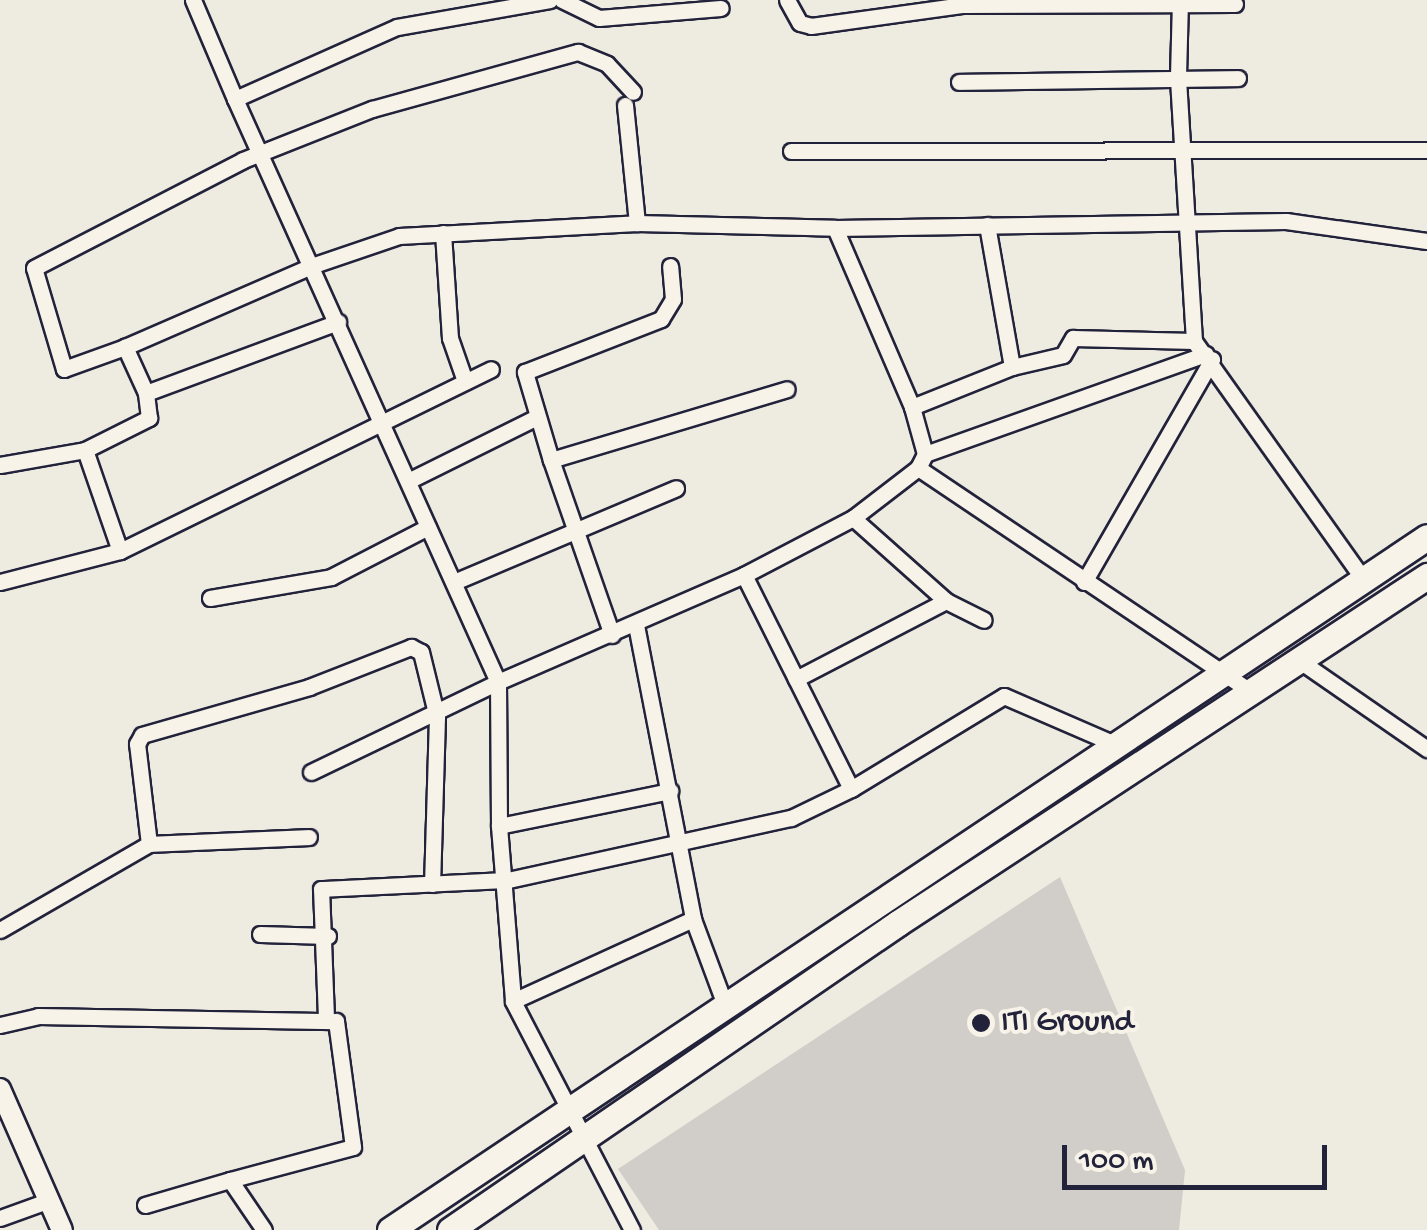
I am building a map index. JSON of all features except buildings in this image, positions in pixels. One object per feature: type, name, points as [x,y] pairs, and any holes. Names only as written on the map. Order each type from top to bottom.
[{"type":"main road","points":[[390,1230],[1427,536]]},
{"type":"main road","points":[[450,1230],[898,923],[1427,576]]},
{"type":"street","points":[[193,0],[498,682],[499,826],[508,880],[514,1001],[582,1142],[632,1230]]},
{"type":"street","points":[[234,99],[398,27],[550,0]]},
{"type":"street","points":[[562,0],[599,18],[721,8]]},
{"type":"street","points":[[787,0],[800,23],[811,26],[962,5],[1234,4]]},
{"type":"street","points":[[1180,3],[1178,80],[1194,340],[1364,580]]},
{"type":"street","points":[[636,223],[629,99],[607,64],[578,52],[372,109],[262,152],[34,268],[64,369],[125,347],[314,265],[399,236],[636,223],[834,228],[1286,221],[1427,241]]},
{"type":"street","points":[[959,82],[1238,78]]},
{"type":"street","points":[[792,151],[1427,150]]},
{"type":"street","points":[[987,225],[1012,367]]},
{"type":"street","points":[[834,228],[912,407],[921,461],[1084,582],[1251,692]]},
{"type":"street","points":[[443,233],[450,338],[465,381]]},
{"type":"street","points":[[612,635],[525,372],[661,319],[673,299],[670,266]]},
{"type":"street","points":[[146,392],[338,322]]},
{"type":"street","points":[[912,407],[1012,367],[1062,355],[1073,338],[1090,335],[1194,340]]},
{"type":"street","points":[[0,466],[85,450],[149,418],[146,392],[125,347]]},
{"type":"street","points":[[312,772],[437,716],[498,682],[744,575],[853,518],[921,461],[1209,356]]},
{"type":"street","points":[[1084,582],[1209,356]]},
{"type":"street","points":[[0,582],[120,551],[491,369]]},
{"type":"street","points":[[551,460],[787,389]]},
{"type":"street","points":[[408,481],[538,417]]},
{"type":"street","points":[[85,450],[120,551]]},
{"type":"street","points":[[454,582],[676,488]]},
{"type":"street","points":[[853,518],[946,601],[984,620]]},
{"type":"street","points":[[210,598],[331,577],[428,527]]},
{"type":"street","points":[[744,575],[852,789]]},
{"type":"street","points":[[796,680],[946,601]]},
{"type":"street","points":[[636,625],[694,919],[725,1005]]},
{"type":"street","points":[[149,844],[137,744],[148,732],[309,687],[411,647],[421,652],[437,716],[432,884]]},
{"type":"street","points":[[1300,661],[1427,749]]},
{"type":"street","points":[[326,1018],[328,936],[322,890],[508,880],[680,847],[806,814],[1004,696],[1115,744]]},
{"type":"street","points":[[499,826],[670,791]]},
{"type":"street","points":[[0,930],[149,844],[309,837]]},
{"type":"street","points":[[514,1001],[694,919]]},
{"type":"street","points":[[260,934],[328,936]]},
{"type":"street","points":[[0,1025],[38,1016],[336,1020],[353,1147],[145,1205]]},
{"type":"street","points":[[0,1089],[62,1230]]},
{"type":"street","points":[[230,1180],[264,1230]]},
{"type":"street","points":[[0,1218],[50,1200]]},
{"type":"shaded area","name":"ITI Ground","points":[[1060,877],[1185,1170],[1179,1230],[659,1230],[618,1169]]},
{"type":"place","name":"ITI Ground","points":[[981,1023]]}]
